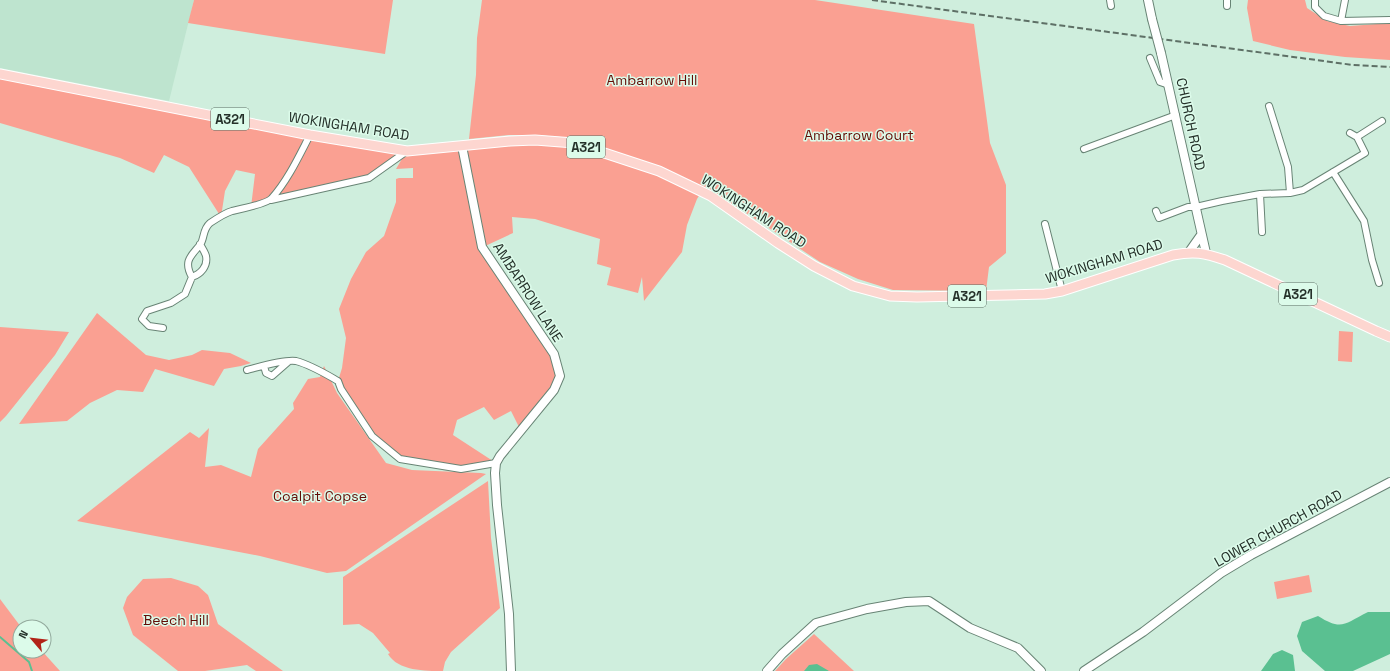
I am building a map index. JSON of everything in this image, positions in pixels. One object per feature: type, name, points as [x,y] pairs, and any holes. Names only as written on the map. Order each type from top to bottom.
[{"type":"main road","name":"WOKINGHAM ROAD","points":[[0,74],[310,135],[407,151],[510,141],[535,140],[574,143],[659,171],[711,196],[778,243],[814,266],[853,286],[890,296],[1016,296],[1045,294],[1062,291],[1173,255],[1189,252],[1206,253]]},
{"type":"main road","name":"A321","points":[[1206,253],[1225,260],[1390,337]]},
{"type":"street","name":"CHURCH ROAD","points":[[1148,0],[1176,115],[1206,253]]},
{"type":"street","points":[[1315,0],[1315,7],[1324,16],[1341,21],[1390,20]]},
{"type":"street","points":[[1341,21],[1345,0]]},
{"type":"street","points":[[1150,58],[1160,82],[1169,85]]},
{"type":"street","points":[[1269,106],[1288,167],[1290,194]]},
{"type":"street","points":[[1084,149],[1176,115]]},
{"type":"street","points":[[1357,137],[1382,122]]},
{"type":"street","points":[[1156,211],[1159,218],[1188,207],[1196,207],[1260,194],[1290,194],[1303,190],[1365,153],[1357,137],[1350,133]]},
{"type":"street","points":[[271,200],[286,178],[310,135]]},
{"type":"street","name":"AMBARROW LANE","points":[[462,146],[482,248],[554,354],[560,376],[554,390],[500,456],[496,463]]},
{"type":"street","points":[[163,328],[149,326],[142,319],[147,310],[171,303],[185,294],[192,277],[189,271],[188,261],[192,252],[200,244],[205,230],[211,223],[230,212],[271,200],[370,178],[407,151]]},
{"type":"street","points":[[1333,172],[1364,221],[1372,260],[1379,283]]},
{"type":"street","points":[[1260,194],[1262,232]]},
{"type":"street","points":[[1045,224],[1062,291]]},
{"type":"street","points":[[1189,252],[1201,235]]},
{"type":"street","points":[[192,277],[198,275],[204,269],[207,257],[200,244]]},
{"type":"street","points":[[247,370],[294,361],[316,369],[338,381],[340,389],[372,436],[400,459],[461,469],[496,463],[495,473],[498,520],[509,614],[511,671]]},
{"type":"street","points":[[264,366],[266,372],[272,376],[288,362]]},
{"type":"street","name":"LOWER CHURCH ROAD","points":[[1084,671],[1143,632],[1221,573],[1251,555],[1390,482]]},
{"type":"street","points":[[767,671],[782,654],[816,623],[868,609],[906,602],[929,601],[970,628],[1018,648],[1040,671]]},
{"type":"shaded area","points":[[0,0],[194,0],[169,101],[0,68]]},
{"type":"shaded area","points":[[1368,612],[1390,612],[1390,654],[1353,671],[1325,671],[1302,651],[1297,636],[1302,622],[1318,616],[1326,621],[1343,624]]},
{"type":"shaded area","points":[[1282,650],[1293,655],[1295,671],[1261,671],[1273,654]]},
{"type":"shaded area","points":[[817,664],[829,671],[804,671],[809,665]]},
{"type":"green space","points":[[194,0],[393,0],[385,54],[188,23]]},
{"type":"green space","name":"Ambarrow Court","points":[[482,0],[815,0],[974,24],[990,143],[1006,185],[1006,253],[989,267],[986,291],[893,290],[858,279],[820,262],[737,207],[661,167],[575,138],[509,135],[469,139],[476,75],[477,38]]},
{"type":"green space","points":[[1248,0],[1305,0],[1307,8],[1327,21],[1350,26],[1390,23],[1390,60],[1345,57],[1290,50],[1253,41],[1247,8]]},
{"type":"green space","points":[[0,74],[407,151],[462,146],[574,143],[702,191],[697,199],[687,225],[682,252],[644,301],[642,277],[638,293],[607,285],[611,268],[597,264],[600,239],[535,219],[512,217],[513,233],[483,247],[554,354],[560,376],[521,431],[511,411],[494,420],[484,407],[457,420],[453,435],[496,463],[461,469],[400,459],[372,436],[338,381],[342,368],[346,338],[339,309],[351,279],[366,252],[384,236],[396,202],[396,179],[413,178],[413,168],[396,169],[406,152],[369,178],[251,207],[255,174],[236,170],[225,191],[221,217],[189,167],[164,155],[154,173],[120,158],[0,123]]},
{"type":"green space","points":[[97,313],[146,355],[169,360],[192,355],[202,350],[230,353],[251,363],[224,369],[214,386],[155,369],[143,392],[117,390],[90,403],[67,421],[19,424]]},
{"type":"green space","points":[[0,327],[69,332],[55,355],[0,422]]},
{"type":"green space","points":[[1339,331],[1353,332],[1352,362],[1338,361]]},
{"type":"green space","name":"Coalpit Copse","points":[[324,366],[337,393],[386,463],[412,470],[486,474],[346,571],[327,573],[260,556],[77,521],[190,432],[199,438],[209,428],[205,467],[221,465],[251,477],[258,449],[294,409],[293,403],[308,379],[320,377]]},
{"type":"green space","points":[[488,481],[491,538],[500,608],[451,652],[445,662],[443,671],[412,669],[398,664],[392,660],[388,654],[390,653],[373,633],[359,624],[343,625],[343,577]]},
{"type":"green space","points":[[1309,575],[1312,592],[1277,599],[1274,582]]},
{"type":"green space","name":"Beech Hill","points":[[171,578],[198,586],[208,595],[218,624],[283,671],[256,671],[247,665],[205,671],[178,671],[133,635],[123,608],[127,597],[143,579]]},
{"type":"green space","points":[[0,599],[15,619],[12,619],[12,659],[49,659],[60,671],[0,671]]},
{"type":"green space","points":[[814,634],[854,671],[775,671]]},
{"type":"waterway","points":[[0,637],[29,662],[32,671]]},
{"type":"railway","points":[[872,0],[1353,65],[1390,67]]},
{"type":"park label","name":"Ambarrow Hill","points":[[652,80]]}]
